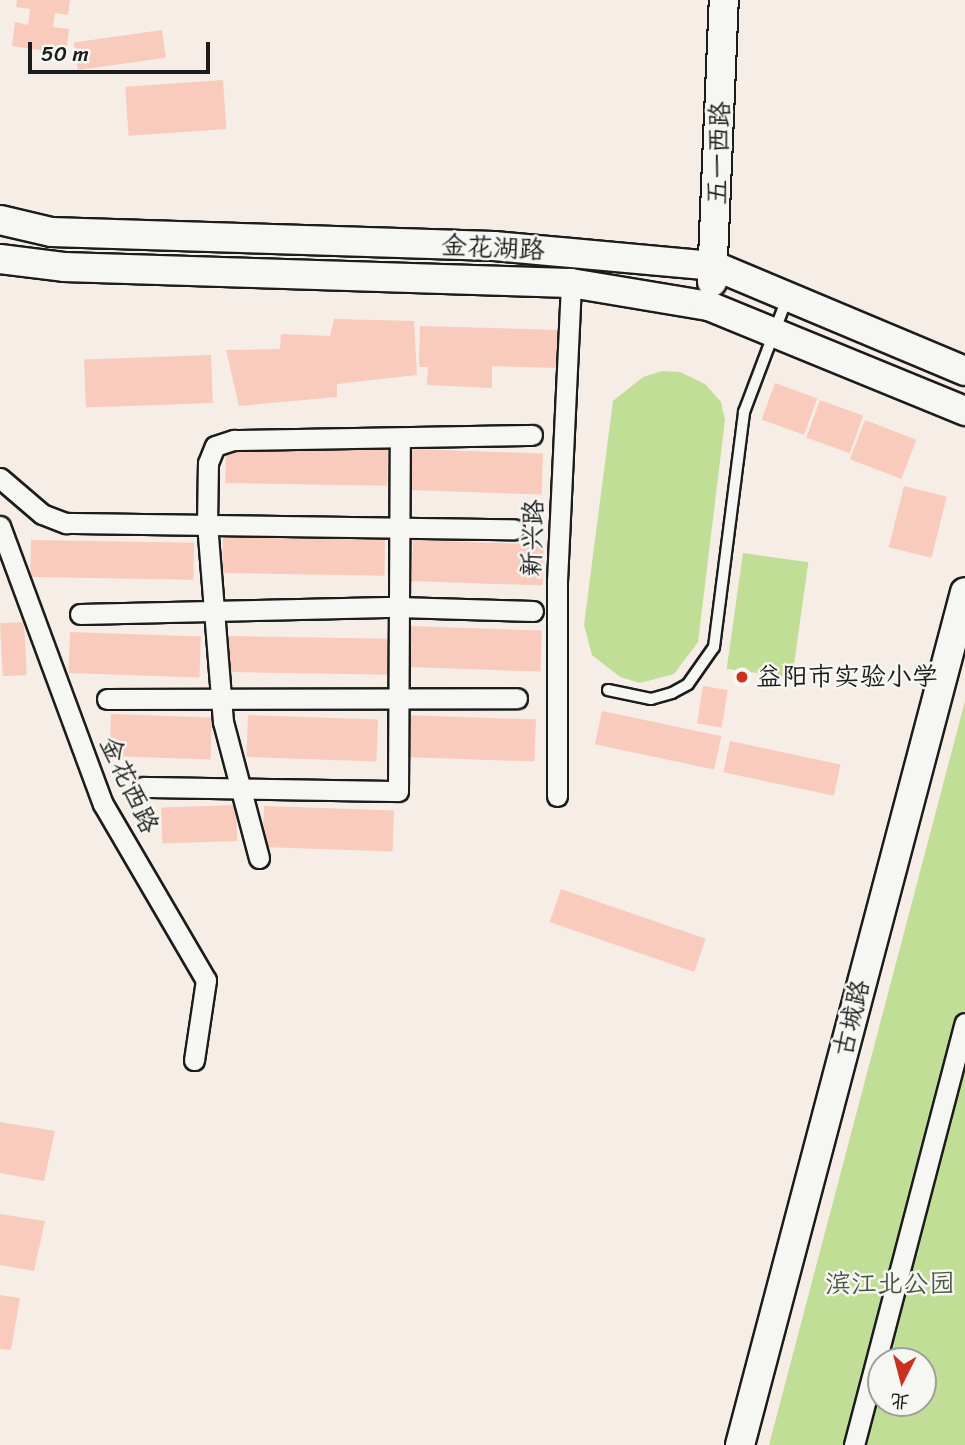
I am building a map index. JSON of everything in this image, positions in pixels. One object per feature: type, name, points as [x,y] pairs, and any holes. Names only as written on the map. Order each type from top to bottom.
[{"type":"main road","name":"五一西路","points":[[709,306],[715,266],[724,0]]},
{"type":"main road","name":"金花湖路","points":[[0,220],[51,232],[494,246],[715,266],[965,371]]},
{"type":"main road","points":[[0,258],[64,267],[571,283],[709,306],[965,411]]},
{"type":"main road","name":"古城路","points":[[740,1445],[965,592]]},
{"type":"street","name":"新兴路","points":[[557,796],[557,581],[571,283]]},
{"type":"street","points":[[259,858],[222,696],[207,525],[208,463],[215,446],[234,439],[400,440],[532,435]]},
{"type":"street","points":[[144,787],[398,791],[400,440]]},
{"type":"street","points":[[0,478],[42,514],[66,523],[514,529]]},
{"type":"street","name":"金花西路","points":[[0,526],[103,804],[206,979],[194,1060]]},
{"type":"street","points":[[80,614],[398,607],[533,611]]},
{"type":"street","points":[[107,699],[222,696],[517,698]]},
{"type":"street","points":[[854,1445],[965,1023]]},
{"type":"lane","points":[[608,690],[652,699],[672,693],[688,684],[714,647],[744,412],[772,332],[788,296]]},
{"type":"green space","points":[[662,371],[680,372],[705,384],[721,402],[725,420],[698,642],[674,674],[640,683],[620,677],[592,655],[584,625],[613,401],[643,377]]},
{"type":"green space","points":[[743,553],[808,562],[792,678],[727,669]]},
{"type":"green space","name":"滨江北公园","points":[[965,701],[965,1445],[769,1445]]},
{"type":"building","points":[[17,0],[70,0],[68,15],[55,13],[53,27],[69,29],[66,54],[12,46],[15,22],[28,25],[30,9],[16,7]]},
{"type":"building","points":[[162,30],[166,58],[78,70],[74,42]]},
{"type":"building","points":[[223,80],[226,129],[129,136],[125,87]]},
{"type":"building","points":[[334,319],[414,321],[417,375],[337,384],[337,397],[239,406],[226,350],[280,349],[281,334],[330,336]]},
{"type":"building","points":[[420,326],[558,330],[556,368],[492,366],[492,388],[427,385],[428,367],[419,367]]},
{"type":"building","points":[[211,355],[213,403],[86,407],[84,359]]},
{"type":"building","points":[[775,383],[817,398],[804,435],[762,420]]},
{"type":"building","points":[[820,400],[863,416],[850,453],[806,438]]},
{"type":"building","points":[[865,420],[916,440],[901,479],[850,459]]},
{"type":"building","points":[[226,447],[388,450],[387,486],[225,483]]},
{"type":"building","points":[[412,449],[543,454],[541,495],[411,490]]},
{"type":"building","points":[[904,486],[947,497],[931,558],[889,547]]},
{"type":"building","points":[[223,537],[385,540],[384,576],[222,573]]},
{"type":"building","points":[[31,540],[194,543],[193,580],[30,577]]},
{"type":"building","points":[[413,540],[544,545],[542,586],[412,581]]},
{"type":"building","points":[[24,622],[27,675],[3,676],[0,623]]},
{"type":"building","points":[[411,626],[542,631],[540,672],[410,667]]},
{"type":"building","points":[[70,632],[201,637],[199,678],[69,673]]},
{"type":"building","points":[[229,636],[392,639],[391,675],[228,672]]},
{"type":"building","points":[[703,686],[728,690],[722,727],[697,724]]},
{"type":"building","points":[[602,711],[721,736],[714,770],[595,744]]},
{"type":"building","points":[[111,714],[212,718],[210,759],[110,756]]},
{"type":"building","points":[[248,715],[378,720],[376,762],[247,757]]},
{"type":"building","points":[[406,715],[536,720],[534,762],[405,757]]},
{"type":"building","points":[[730,741],[841,764],[834,796],[723,772]]},
{"type":"building","points":[[236,805],[237,841],[162,844],[161,808]]},
{"type":"building","points":[[264,806],[394,811],[392,852],[263,847]]},
{"type":"building","points":[[561,889],[706,939],[694,972],[550,922]]},
{"type":"building","points":[[0,1122],[55,1131],[44,1181],[0,1173]]},
{"type":"building","points":[[0,1214],[45,1221],[34,1271],[0,1265]]},
{"type":"building","points":[[0,1295],[20,1298],[11,1350],[0,1349]]},
{"type":"place","name":"益阳市实验小学","points":[[742,677]]}]
